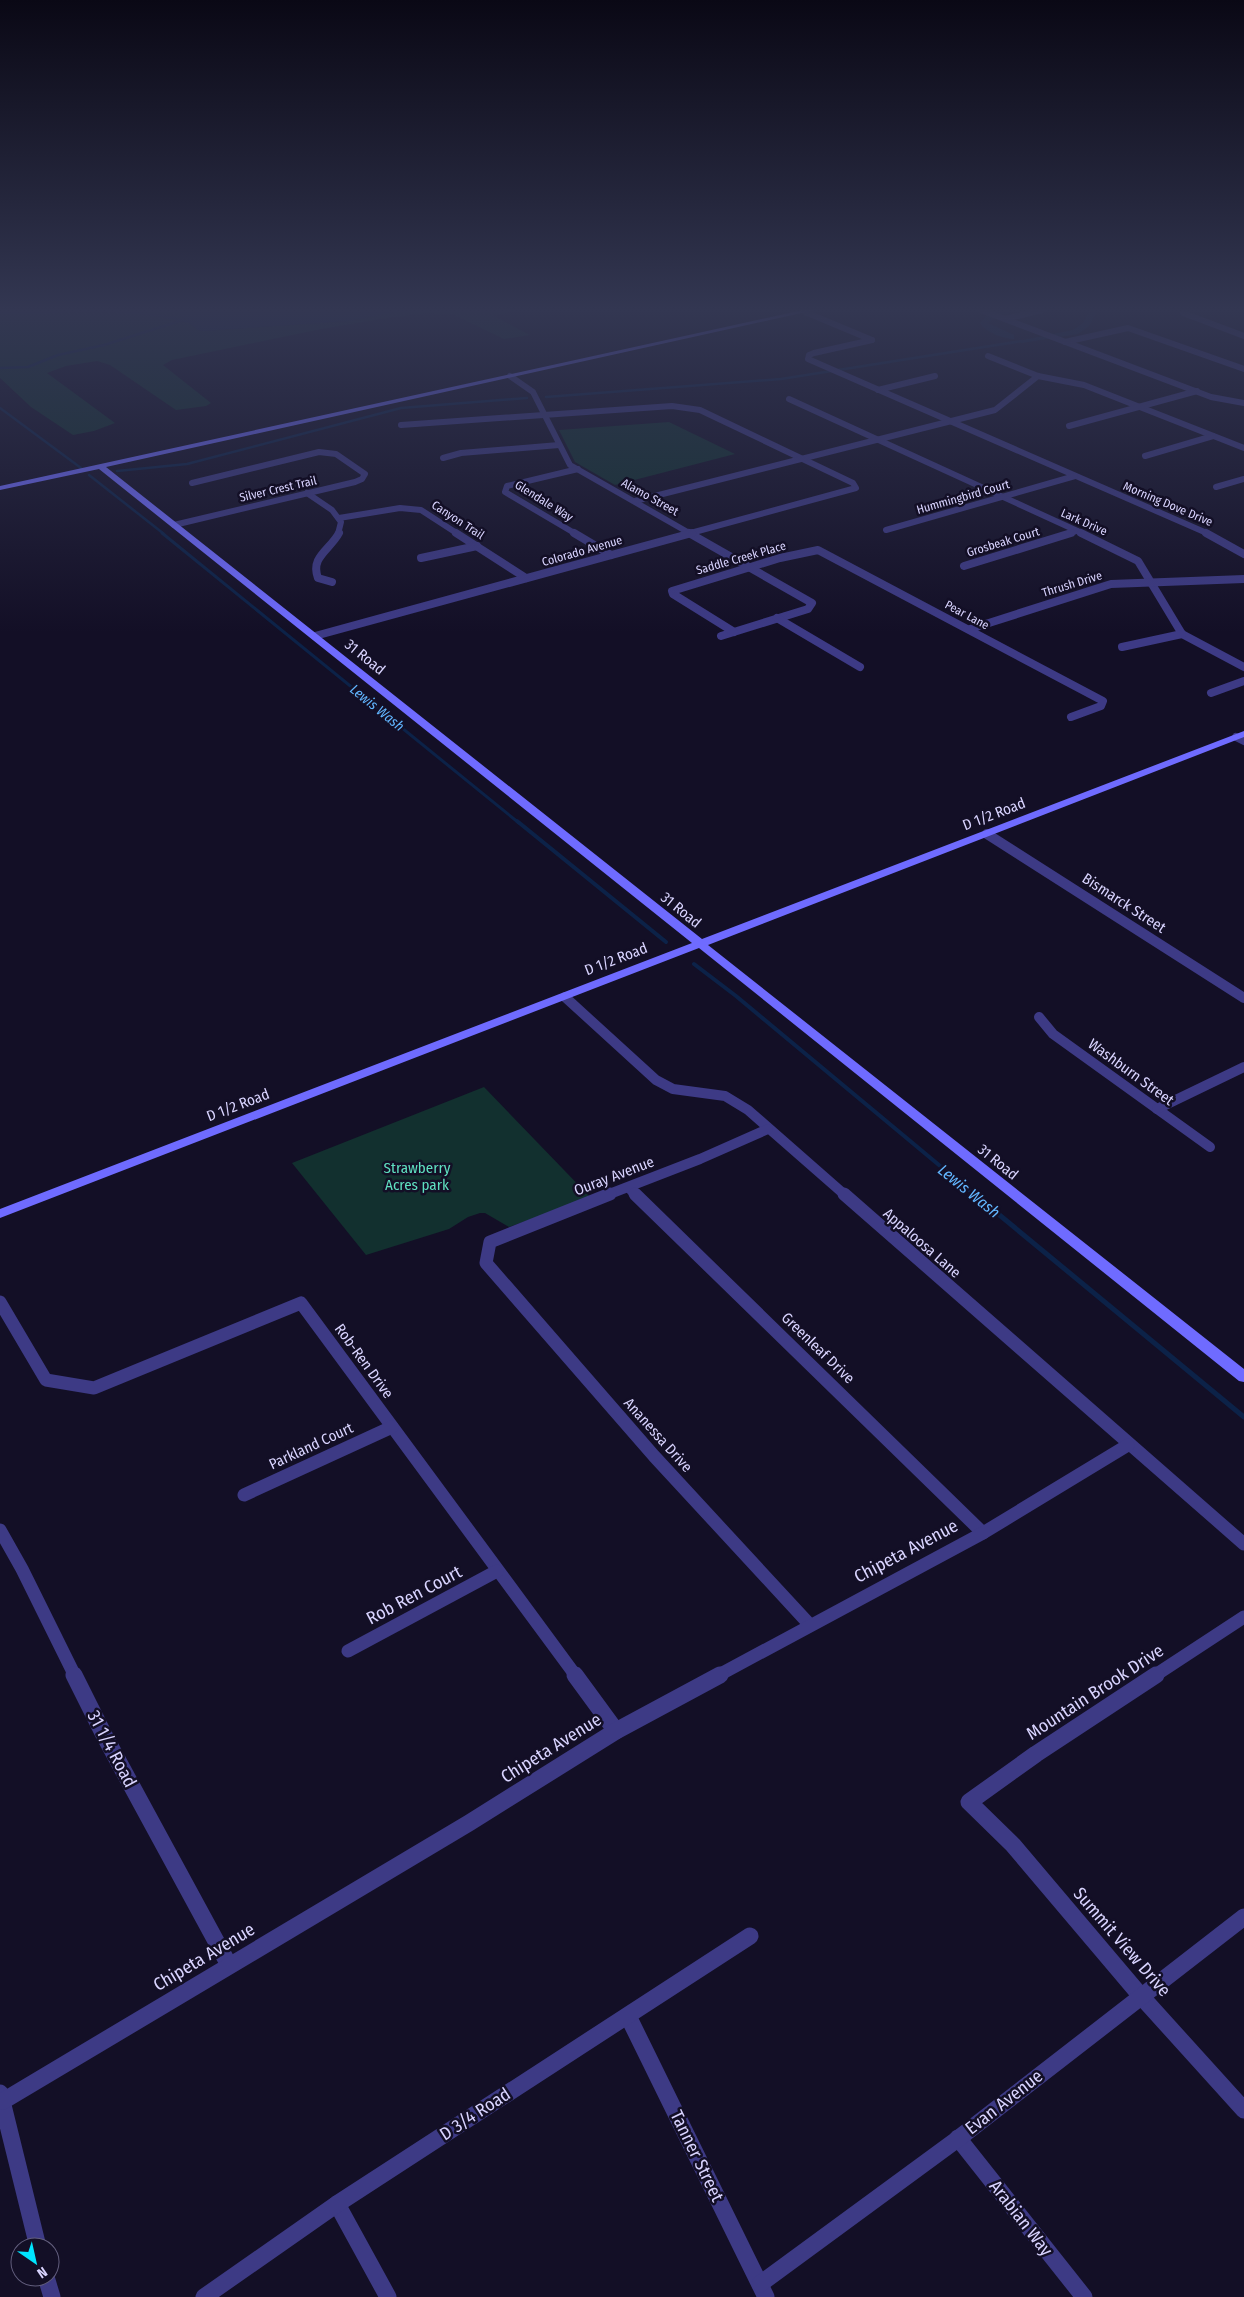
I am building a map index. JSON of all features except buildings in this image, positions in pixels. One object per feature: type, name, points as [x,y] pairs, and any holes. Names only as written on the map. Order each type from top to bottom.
[{"type":"street","points":[[0,488],[322,417]]},
{"type":"street","points":[[401,425],[513,417]]},
{"type":"street","name":"Alamo Street","points":[[545,417],[568,463],[809,600],[812,605],[808,609],[777,618]]},
{"type":"street","points":[[715,417],[801,458]]},
{"type":"street","name":"Lark Drive","points":[[828,417],[1001,498],[1123,552],[1138,561],[1182,634]]},
{"type":"street","name":"Morning Dove Drive","points":[[942,417],[1218,538],[1244,554]]},
{"type":"street","points":[[635,502],[966,417]]},
{"type":"street","points":[[1069,426],[1105,417]]},
{"type":"street","points":[[1165,417],[1244,448]]},
{"type":"street","points":[[1145,456],[1213,436]]},
{"type":"street","points":[[442,458],[461,453],[559,445]]},
{"type":"street","name":"Silver Crest Trail","points":[[174,525],[355,482],[365,476],[364,473],[336,454],[323,452],[192,483]]},
{"type":"street","name":"Colorado Avenue","points":[[315,636],[856,488],[853,483],[801,458]]},
{"type":"street","name":"31 Road","points":[[100,466],[1244,1377]]},
{"type":"street","name":"Glendale Way","points":[[578,469],[507,486],[505,492],[610,555]]},
{"type":"street","name":"Hummingbird Court","points":[[886,530],[1075,476]]},
{"type":"street","points":[[1216,487],[1244,480]]},
{"type":"street","points":[[308,493],[332,510],[339,518],[342,527],[339,535],[318,558],[314,569],[318,578],[332,582]]},
{"type":"street","name":"Canyon Trail","points":[[339,518],[400,508],[418,509],[526,578]]},
{"type":"street","name":"Grosbeak Court","points":[[964,566],[1077,531]]},
{"type":"street","points":[[421,558],[438,556],[477,546]]},
{"type":"street","name":"Saddle Creek Place","points":[[734,632],[673,594],[672,591],[803,552],[818,550]]},
{"type":"street","name":"Pear Lane","points":[[818,550],[970,629],[1100,699],[1104,704],[1071,717]]},
{"type":"street","name":"Thrush Drive","points":[[970,629],[1111,584],[1244,579]]},
{"type":"street","points":[[721,636],[777,618],[860,667]]},
{"type":"street","points":[[1122,647],[1182,634],[1244,667]]},
{"type":"street","points":[[1211,693],[1244,681]]},
{"type":"street","name":"D 1/2 Road","points":[[0,1214],[1241,738]]},
{"type":"street","name":"Bismarck Street","points":[[987,834],[1244,998]]},
{"type":"street","name":"Appaloosa Lane","points":[[565,997],[656,1080],[673,1089],[725,1096],[748,1110],[1244,1544]]},
{"type":"street","name":"Washburn Street","points":[[1039,1017],[1053,1034],[1210,1147]]},
{"type":"street","points":[[1157,1109],[1244,1067]]},
{"type":"street","name":"Ouray Avenue","points":[[486,1263],[490,1242],[547,1218],[629,1188],[768,1129]]},
{"type":"street","name":"Greenleaf Drive","points":[[629,1188],[983,1533]]},
{"type":"street","name":"Ananessa Drive","points":[[486,1263],[654,1456],[810,1625]]},
{"type":"street","name":"Rob-Ren Drive","points":[[0,1302],[46,1380],[94,1388],[301,1303],[616,1731]]},
{"type":"street","name":"Parkland Court","points":[[244,1495],[392,1427]]},
{"type":"street","name":"Chipeta Avenue","points":[[2,2097],[469,1823],[616,1731],[983,1533],[1128,1444]]},
{"type":"street","name":"31 1/4 Road","points":[[0,1530],[22,1569],[104,1735],[229,1965]]},
{"type":"street","name":"Rob Ren Court","points":[[348,1651],[497,1571]]},
{"type":"street","name":"Mountain Brook Drive","points":[[969,1802],[1036,1754],[1244,1617]]},
{"type":"street","name":"Summit View Drive","points":[[969,1802],[1013,1845],[1140,1995],[1244,2110]]},
{"type":"street","name":"Evan Avenue","points":[[763,2290],[798,2254],[958,2138],[1140,1995],[1244,1917]]},
{"type":"street","name":"D 3/4 Road","points":[[204,2297],[337,2204],[750,1936]]},
{"type":"street","name":"Tanner Street","points":[[628,2016],[763,2290]]},
{"type":"street","points":[[2,2097],[36,2237]]},
{"type":"street","name":"Arabian Way","points":[[958,2138],[1084,2297]]},
{"type":"street","points":[[337,2204],[388,2297]]},
{"type":"green space","points":[[46,417],[107,417],[115,423],[94,431],[73,435]]},
{"type":"green space","points":[[669,422],[735,454],[615,485],[575,462],[559,430]]},
{"type":"green space","name":"Strawberry Acres park","points":[[484,1087],[591,1198],[509,1227],[485,1213],[480,1213],[468,1217],[449,1229],[366,1255],[292,1163]]},
{"type":"waterway","name":"Lewis Wash","points":[[12,417],[81,468]]},
{"type":"waterway","points":[[117,471],[187,464],[366,417]]},
{"type":"waterway","name":"Lewis Wash","points":[[89,475],[164,534]]},
{"type":"waterway","name":"Lewis Wash","points":[[162,533],[519,823]]},
{"type":"waterway","name":"Lewis Wash","points":[[517,821],[666,942]]},
{"type":"waterway","name":"Lewis Wash","points":[[694,964],[736,996],[975,1195]]},
{"type":"waterway","name":"Lewis Wash","points":[[974,1194],[1244,1417]]}]
